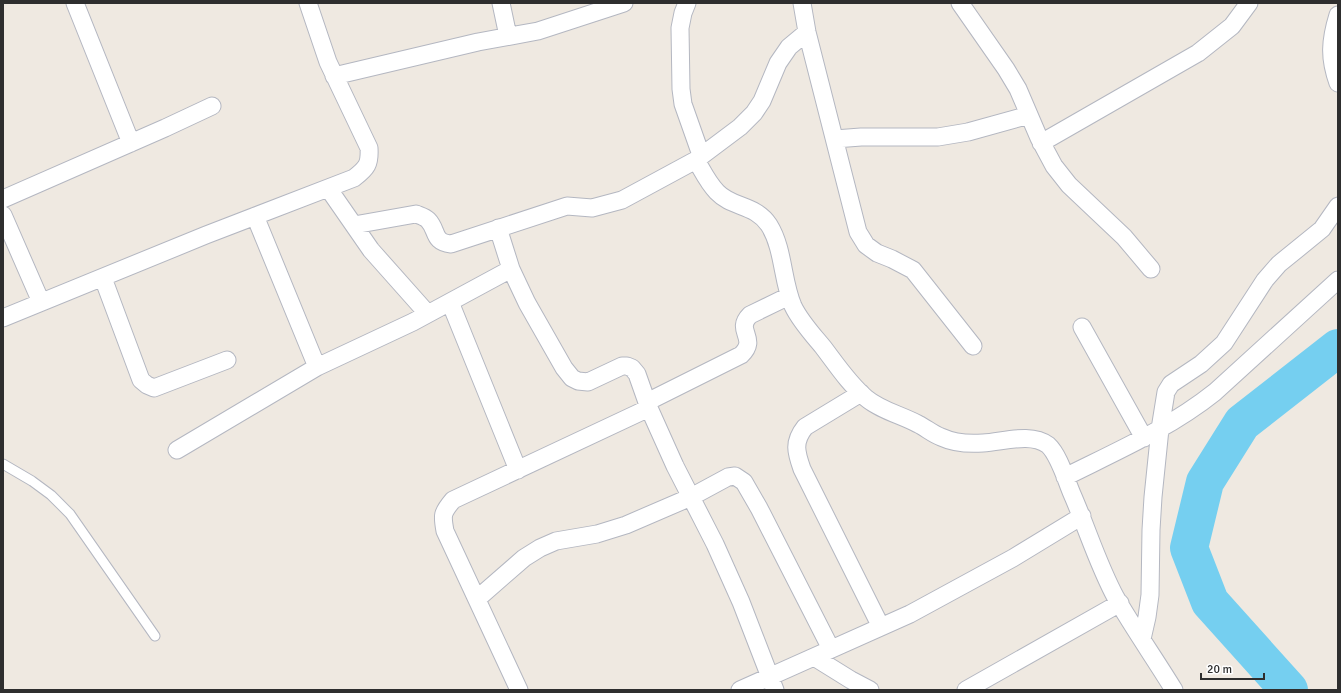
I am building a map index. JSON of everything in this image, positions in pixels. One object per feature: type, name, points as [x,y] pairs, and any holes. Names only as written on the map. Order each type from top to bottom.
[{"type":"street","points":[[75,3],[131,143]]},
{"type":"street","points":[[3,318],[206,235],[354,178],[364,170],[368,164],[369,148],[328,62],[308,3]]},
{"type":"street","points":[[501,3],[508,36]]},
{"type":"street","points":[[334,76],[508,36],[538,31],[624,3]]},
{"type":"street","points":[[687,3],[680,28],[681,89],[683,104],[699,158],[707,179],[717,192],[737,204],[752,209],[768,223],[775,236],[789,296],[794,308],[804,324],[853,386],[866,398],[881,407],[918,424],[942,438],[955,442],[983,443],[1030,438],[1040,441],[1050,447],[1057,458],[1082,516],[1102,568],[1120,603],[1174,690]]},
{"type":"street","points":[[802,3],[807,32],[858,232],[866,245],[877,253],[913,270],[973,346]]},
{"type":"street","points":[[960,3],[1006,69],[1018,90],[1041,143],[1054,166],[1069,184],[1124,237],[1151,269]]},
{"type":"street","points":[[1041,143],[1198,53],[1232,26],[1249,3]]},
{"type":"street","points":[[1338,15],[1332,34],[1331,51],[1333,69],[1338,83]]},
{"type":"street","points":[[354,226],[416,214],[430,221],[439,240],[444,243],[451,244],[567,206],[592,208],[622,200],[699,158],[740,127],[754,113],[762,100],[778,63],[789,47],[807,32]]},
{"type":"street","points":[[3,199],[212,106]]},
{"type":"street","points":[[835,139],[861,137],[938,137],[968,132],[1029,115]]},
{"type":"street","points":[[328,188],[370,250],[427,313]]},
{"type":"street","points":[[1142,639],[1148,617],[1150,595],[1151,530],[1160,429],[1166,392],[1171,384],[1201,364],[1224,343],[1265,280],[1280,264],[1322,229],[1338,206]]},
{"type":"street","points":[[3,215],[41,302]]},
{"type":"street","points":[[254,216],[317,367]]},
{"type":"street","points":[[498,228],[511,269],[527,303],[564,368],[572,378],[578,381],[588,382],[614,369],[627,366],[632,368],[636,374],[648,405],[741,602],[772,684]]},
{"type":"street","points":[[177,450],[317,367],[365,345],[511,269]]},
{"type":"street","points":[[104,278],[141,380],[147,385],[154,388],[227,360]]},
{"type":"street","points":[[1065,477],[1144,438],[1197,406],[1215,392],[1338,280]]},
{"type":"street","points":[[519,690],[445,531],[443,517],[446,508],[453,500],[518,470],[648,405],[741,356],[747,350],[749,345],[743,325],[745,320],[750,315],[789,296]]},
{"type":"street","points":[[450,302],[518,470]]},
{"type":"street","points":[[1082,327],[1144,438]]},
{"type":"street","points":[[861,393],[805,427],[799,434],[797,454],[802,469],[881,627]]},
{"type":"street","points":[[477,599],[524,558],[540,548],[556,541],[597,534],[626,525],[691,497],[728,477],[735,476],[744,482],[831,650]]},
{"type":"street","points":[[740,690],[772,684],[814,657],[910,614],[1013,558],[1082,516]]},
{"type":"street","points":[[966,690],[1120,603]]},
{"type":"street","points":[[814,657],[870,690]]},
{"type":"lane","points":[[3,464],[39,486],[51,495],[70,514],[155,636]]},
{"type":"waterway","points":[[1289,690],[1210,602],[1189,548],[1205,482],[1242,423],[1338,348]]}]
